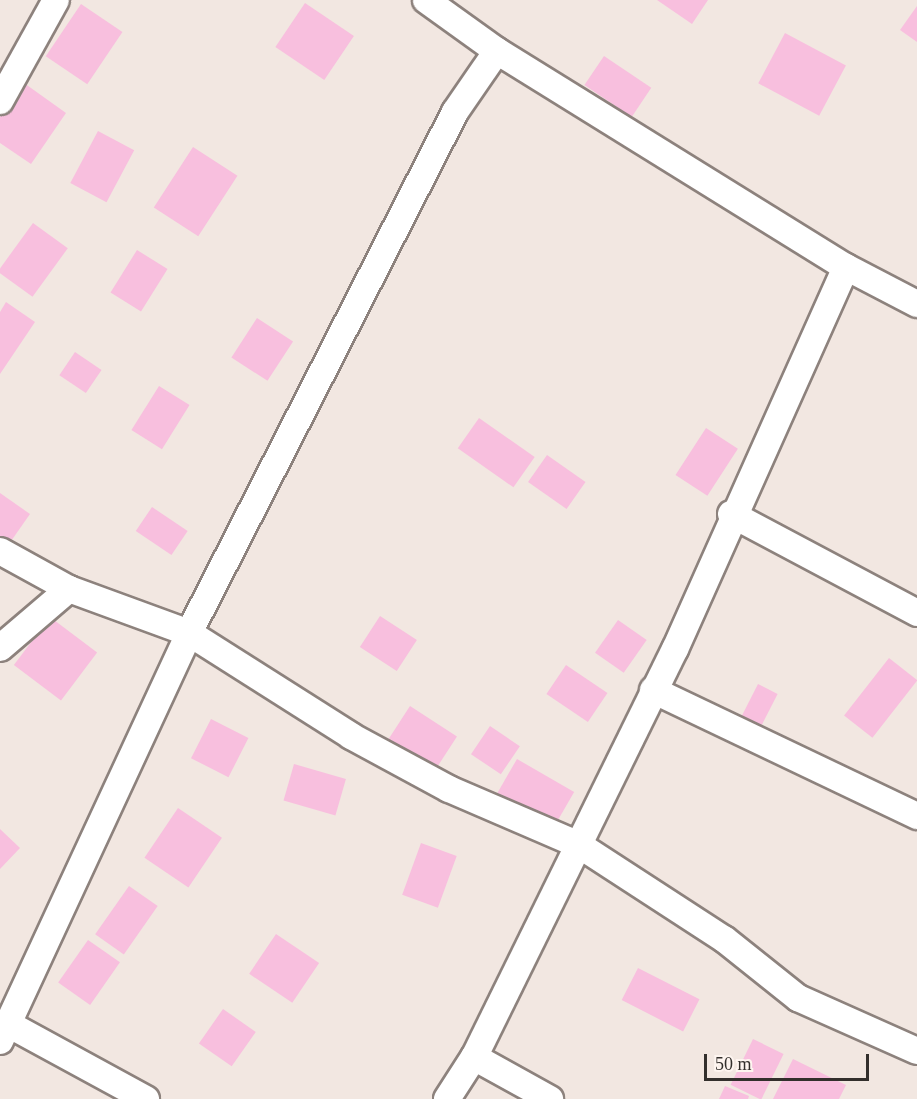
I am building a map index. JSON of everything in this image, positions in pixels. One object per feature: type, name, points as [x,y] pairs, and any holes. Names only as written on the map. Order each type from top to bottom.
[{"type":"street","points":[[0,101],[56,0]]},
{"type":"street","points":[[426,0],[497,51],[846,267],[917,304]]},
{"type":"street","points":[[146,1099],[5,1033],[189,633],[455,112],[497,51]]},
{"type":"street","points":[[447,1099],[474,1057],[579,845],[653,690],[846,267]]},
{"type":"street","points":[[732,514],[917,613]]},
{"type":"street","points":[[0,551],[69,589],[189,633],[351,736],[439,784],[579,845],[724,939],[798,998],[917,1051]]},
{"type":"street","points":[[0,648],[69,589]]},
{"type":"street","points":[[653,690],[917,816]]},
{"type":"street","points":[[474,1057],[550,1099]]},
{"type":"building","points":[[657,0],[708,0],[692,24]]},
{"type":"building","points":[[305,3],[354,36],[324,80],[275,47]]},
{"type":"building","points":[[81,4],[122,32],[87,84],[46,56]]},
{"type":"building","points":[[917,6],[917,42],[900,30]]},
{"type":"building","points":[[785,33],[846,65],[819,116],[758,83]]},
{"type":"building","points":[[604,56],[651,88],[632,117],[584,85]]},
{"type":"building","points":[[24,83],[66,113],[31,164],[0,143],[0,117]]},
{"type":"building","points":[[98,131],[134,150],[107,202],[70,183]]},
{"type":"building","points":[[193,147],[237,176],[198,236],[154,207]]},
{"type":"building","points":[[33,223],[68,248],[33,297],[0,273],[0,268]]},
{"type":"building","points":[[137,250],[168,269],[141,311],[111,292]]},
{"type":"building","points":[[6,302],[35,322],[0,374],[0,312]]},
{"type":"building","points":[[257,318],[293,341],[267,381],[231,357]]},
{"type":"building","points":[[75,352],[102,370],[86,393],[59,375]]},
{"type":"building","points":[[159,386],[190,405],[162,449],[131,430]]},
{"type":"building","points":[[479,418],[535,457],[513,487],[458,448]]},
{"type":"building","points":[[706,428],[738,449],[707,496],[676,475]]},
{"type":"building","points":[[547,455],[586,482],[567,509],[528,482]]},
{"type":"building","points":[[0,493],[30,514],[9,544],[0,537]]},
{"type":"building","points":[[152,507],[188,531],[171,555],[136,531]]},
{"type":"building","points":[[380,616],[417,640],[397,671],[360,647]]},
{"type":"building","points":[[50,617],[97,653],[61,700],[14,665]]},
{"type":"building","points":[[618,620],[647,640],[624,673],[595,653]]},
{"type":"building","points":[[889,658],[917,681],[872,738],[844,716]]},
{"type":"building","points":[[566,665],[607,693],[588,722],[546,694]]},
{"type":"building","points":[[758,684],[778,694],[759,731],[739,721]]},
{"type":"building","points":[[410,706],[457,736],[436,769],[389,739]]},
{"type":"building","points":[[211,719],[248,738],[228,777],[191,758]]},
{"type":"building","points":[[490,726],[520,746],[501,774],[471,754]]},
{"type":"building","points":[[517,759],[574,792],[553,829],[496,796]]},
{"type":"building","points":[[294,764],[346,779],[335,815],[284,801]]},
{"type":"building","points":[[178,808],[222,838],[188,887],[144,858]]},
{"type":"building","points":[[0,829],[20,848],[0,869]]},
{"type":"building","points":[[421,843],[457,856],[438,908],[402,895]]},
{"type":"building","points":[[129,886],[158,906],[124,954],[95,934]]},
{"type":"building","points":[[276,934],[319,963],[292,1003],[249,974]]},
{"type":"building","points":[[88,940],[120,962],[90,1005],[58,983]]},
{"type":"building","points":[[638,968],[699,999],[683,1031],[622,1000]]},
{"type":"building","points":[[223,1009],[256,1032],[232,1066],[199,1043]]},
{"type":"building","points":[[753,1039],[784,1054],[762,1099],[731,1085]]},
{"type":"building","points":[[793,1059],[846,1085],[839,1099],[773,1099]]},
{"type":"building","points":[[725,1086],[749,1096],[748,1099],[719,1099]]}]
